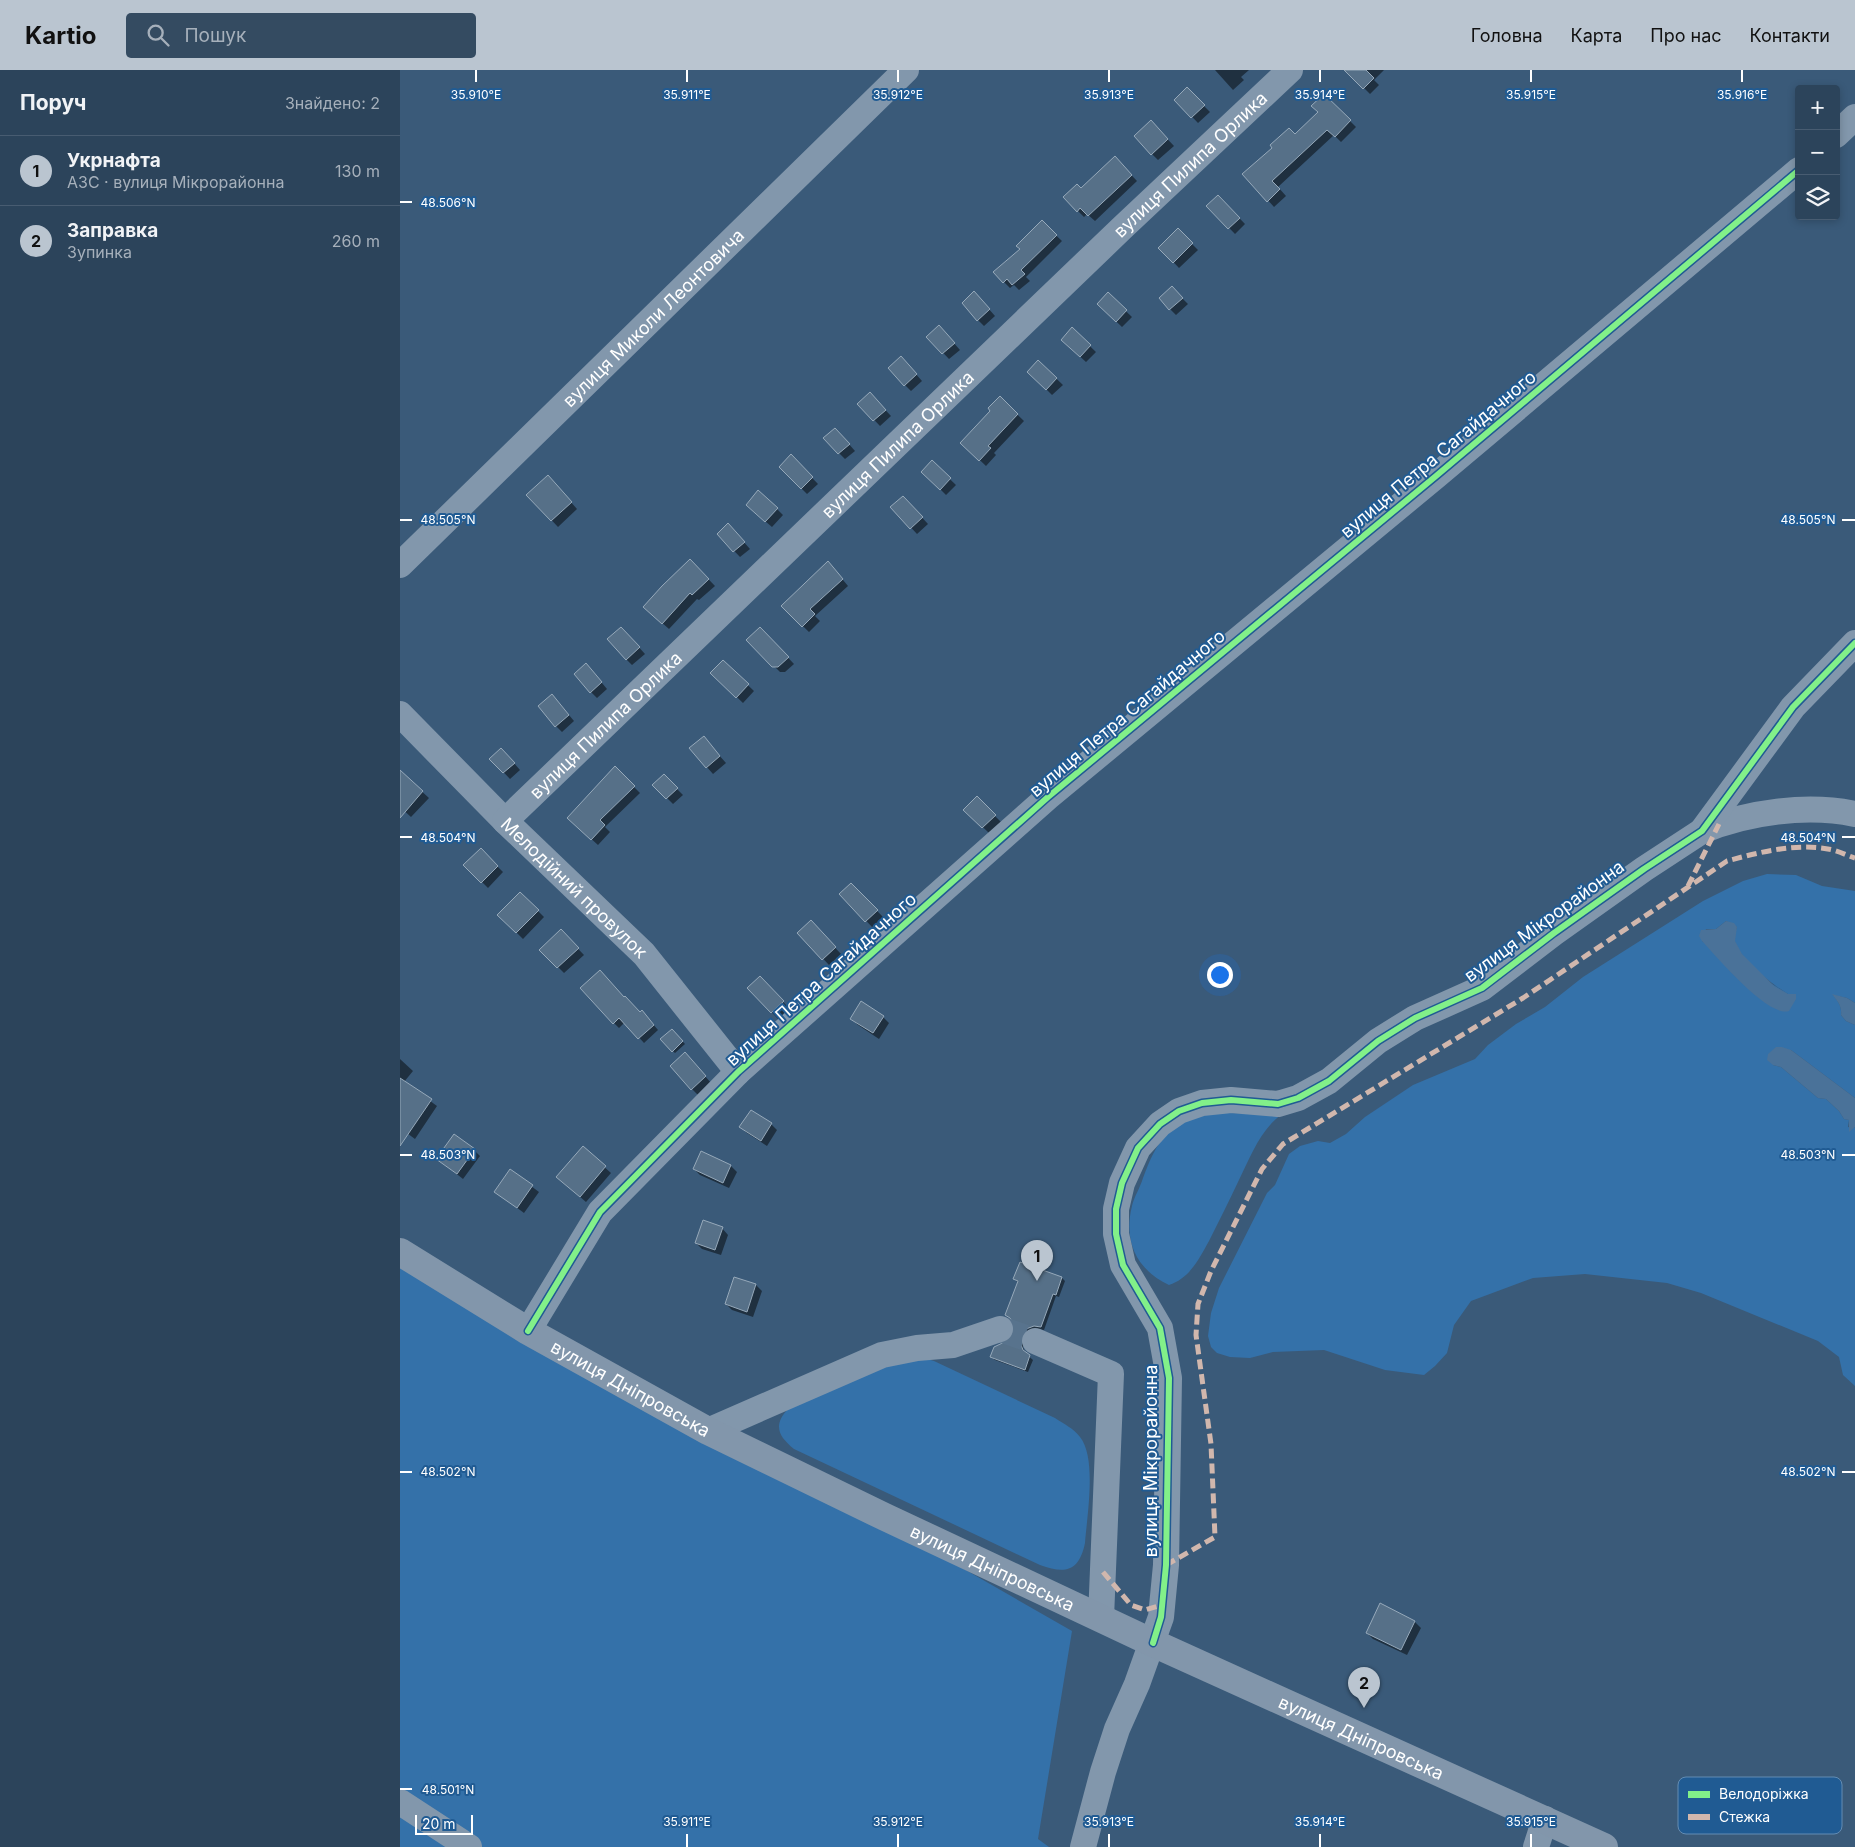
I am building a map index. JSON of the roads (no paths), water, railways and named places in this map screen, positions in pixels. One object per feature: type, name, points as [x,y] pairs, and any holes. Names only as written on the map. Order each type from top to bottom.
[{"type":"highway","name":"вулиця Дніпровська","points":[[400,1252],[528,1331],[708,1431],[885,1518],[1153,1643],[1604,1847]]},
{"type":"street","name":"вулиця Миколи Леонтовича","points":[[400,564],[906,70]]},
{"type":"street","name":"вулиця Пилипа Орлика","points":[[505,821],[1114,235],[1290,70]]},
{"type":"street","points":[[1840,131],[1855,117]]},
{"type":"street","name":"вулиця Петра Сагайдачного","points":[[528,1331],[600,1212],[738,1072],[1048,797],[1436,476],[1795,173]]},
{"type":"street","name":"вулиця Мікрорайонна","points":[[1083,1847],[1117,1728],[1153,1643],[1161,1616],[1166,1565],[1169,1378],[1160,1328],[1123,1265],[1116,1234],[1116,1209],[1122,1183],[1138,1148],[1160,1124],[1179,1111],[1202,1103],[1231,1100],[1278,1104],[1298,1098],[1328,1081],[1378,1041],[1415,1018],[1482,988],[1554,933],[1644,869],[1702,831],[1793,706],[1855,643]]},
{"type":"street","name":"Мелодійний провулок","points":[[400,714],[505,821],[644,954],[738,1072]]},
{"type":"street","points":[[1702,831],[1743,817],[1777,812],[1816,809],[1839,810],[1855,814]]},
{"type":"street","points":[[708,1431],[882,1355],[917,1348],[953,1345],[1000,1329]]},
{"type":"street","points":[[1035,1341],[1112,1374],[1101,1618]]},
{"type":"street","points":[[400,1802],[469,1847]]},
{"type":"street","points":[[1536,1847],[1545,1819]]},
{"type":"tunnel","points":[[1000,1329],[1035,1341]]},
{"type":"place","name":"Укрнафта","points":[[1037,1281]]},
{"type":"place","name":"Заправка","points":[[1364,1708]]}]
